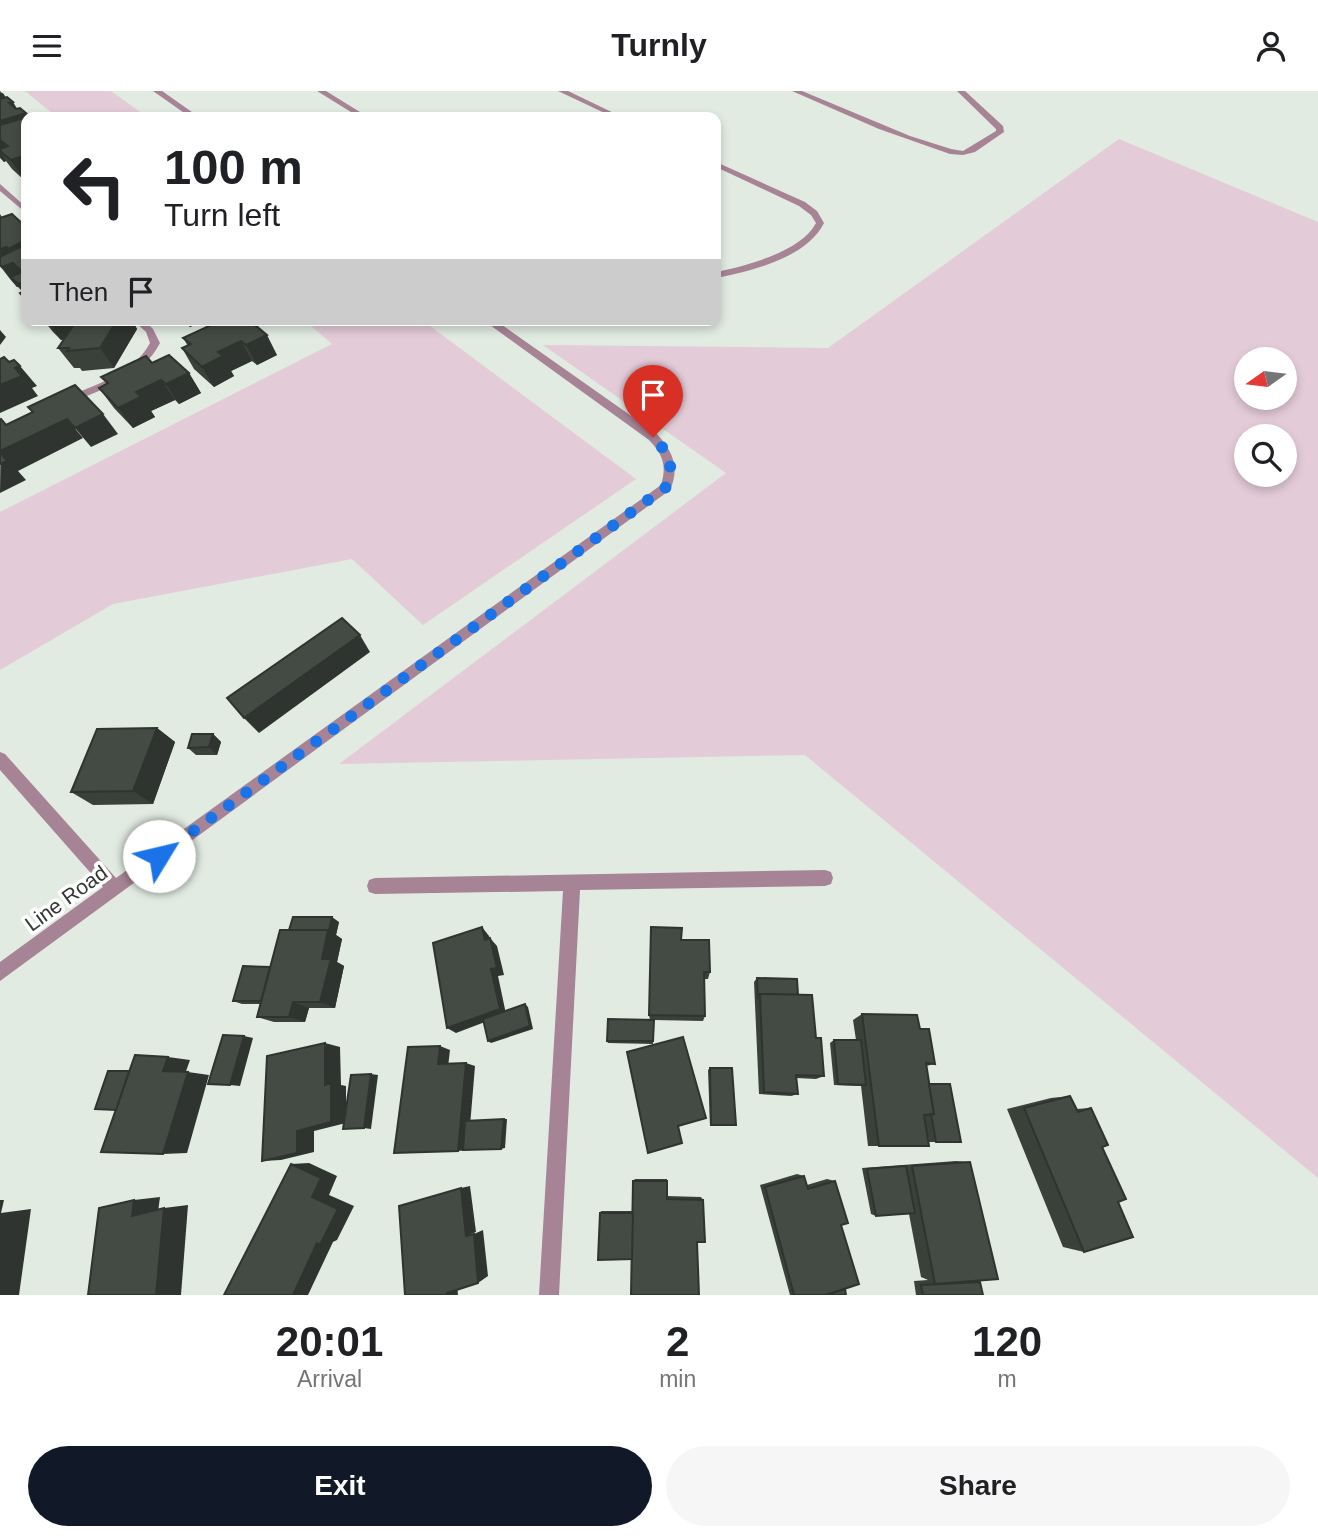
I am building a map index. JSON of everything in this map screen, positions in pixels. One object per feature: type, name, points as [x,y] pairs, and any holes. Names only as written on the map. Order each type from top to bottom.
[{"type":"street","points":[[157,91],[188,112]]},
{"type":"street","points":[[321,91],[356,112]]},
{"type":"street","points":[[562,91],[607,112]]},
{"type":"street","points":[[796,91],[935,147],[961,153],[970,151],[1000,132],[1000,128],[961,91]]},
{"type":"street","points":[[721,166],[802,204],[814,213],[820,223],[819,230],[808,239],[753,267],[721,274]]},
{"type":"street","points":[[0,186],[21,207]]},
{"type":"street","points":[[49,408],[139,366],[151,354],[155,343],[144,326]]},
{"type":"street","name":"Line Road","points":[[0,972],[666,487],[671,469],[667,452],[653,437],[496,326]]},
{"type":"street","points":[[0,759],[115,888]]},
{"type":"street","points":[[375,886],[825,878]]},
{"type":"street","points":[[549,1295],[572,883]]},
{"type":"shaded area","points":[[25,91],[111,91],[140,112],[51,112]]},
{"type":"shaded area","points":[[1119,139],[1318,222],[1318,1178],[805,755],[339,764],[726,473],[543,345],[828,348]]},
{"type":"shaded area","points":[[311,326],[430,326],[636,479],[423,625],[352,559],[113,604],[0,670],[0,512],[332,344]]},
{"type":"building","points":[[7,97],[16,109],[20,108],[25,112],[0,121],[0,99]]},
{"type":"building","points":[[21,119],[21,157],[11,160],[0,151],[8,146],[0,140],[0,125]]},
{"type":"building","points":[[12,214],[21,222],[21,242],[8,249],[0,249],[0,218]]},
{"type":"building","points":[[21,247],[21,271],[13,263],[2,267],[0,257]]},
{"type":"building","points":[[21,272],[21,283],[18,284],[11,277]]},
{"type":"building","points":[[73,326],[113,326],[100,348],[67,351],[69,348],[58,348]]},
{"type":"building","points":[[209,326],[256,326],[267,335],[246,345],[241,341],[218,352],[223,356],[202,367],[182,348],[191,344],[183,338]]},
{"type":"building","points":[[169,355],[189,373],[166,384],[161,380],[136,392],[141,397],[118,408],[99,388],[108,383],[101,377],[146,356],[152,363]]},
{"type":"building","points":[[4,357],[9,362],[14,360],[20,366],[15,368],[22,376],[0,385],[0,359]]},
{"type":"building","points":[[75,385],[103,414],[75,428],[67,419],[0,451],[1,419],[6,425],[33,412],[28,407]]},
{"type":"building","points":[[0,452],[7,461],[0,464]]},
{"type":"building","points":[[342,618],[360,635],[244,718],[227,698]]},
{"type":"building","points":[[157,728],[133,791],[71,792],[97,729]]},
{"type":"building","points":[[192,734],[213,734],[209,747],[188,748]]},
{"type":"building","points":[[293,917],[332,917],[329,931],[289,930]]},
{"type":"building","points":[[482,927],[485,940],[490,938],[497,968],[491,969],[500,1009],[447,1028],[433,943]]},
{"type":"building","points":[[651,927],[682,928],[681,940],[709,940],[710,972],[704,972],[705,1016],[649,1015]]},
{"type":"building","points":[[280,930],[328,930],[322,959],[331,959],[320,1002],[293,1002],[289,1017],[257,1017]]},
{"type":"building","points":[[243,966],[270,967],[261,1001],[233,1001]]},
{"type":"building","points":[[757,978],[797,979],[798,995],[760,994],[758,997]]},
{"type":"building","points":[[760,994],[812,995],[816,1038],[821,1038],[824,1076],[796,1075],[798,1094],[764,1092]]},
{"type":"building","points":[[525,1004],[530,1026],[488,1041],[483,1019]]},
{"type":"building","points":[[862,1014],[917,1015],[920,1029],[929,1029],[935,1064],[926,1063],[934,1114],[924,1115],[929,1146],[879,1146]]},
{"type":"building","points":[[608,1019],[654,1020],[653,1041],[607,1041]]},
{"type":"building","points":[[223,1035],[244,1036],[230,1085],[208,1084]]},
{"type":"building","points":[[683,1037],[706,1118],[678,1126],[682,1143],[648,1153],[627,1052]]},
{"type":"building","points":[[834,1040],[861,1040],[866,1085],[838,1084]]},
{"type":"building","points":[[325,1043],[325,1085],[331,1083],[331,1122],[297,1131],[297,1153],[262,1161],[267,1056]]},
{"type":"building","points":[[440,1046],[438,1064],[466,1063],[458,1151],[394,1153],[408,1047]]},
{"type":"building","points":[[135,1055],[168,1057],[163,1071],[188,1072],[163,1154],[101,1152]]},
{"type":"building","points":[[710,1068],[732,1068],[736,1125],[711,1125]]},
{"type":"building","points":[[108,1071],[129,1071],[116,1110],[95,1109]]},
{"type":"building","points":[[371,1074],[364,1128],[343,1129],[351,1075]]},
{"type":"building","points":[[929,1084],[950,1084],[961,1142],[936,1142]]},
{"type":"building","points":[[1070,1096],[1078,1112],[1091,1108],[1108,1145],[1102,1147],[1126,1199],[1118,1202],[1133,1237],[1084,1252],[1024,1108]]},
{"type":"building","points":[[504,1119],[501,1149],[463,1150],[465,1121]]},
{"type":"building","points":[[970,1162],[998,1279],[935,1284],[912,1166]]},
{"type":"building","points":[[291,1164],[321,1178],[312,1197],[338,1209],[320,1245],[317,1243],[293,1295],[224,1295]]},
{"type":"building","points":[[906,1166],[915,1213],[876,1216],[867,1169]]},
{"type":"building","points":[[804,1176],[808,1189],[835,1181],[848,1223],[841,1225],[859,1284],[826,1295],[794,1295],[765,1187]]},
{"type":"building","points":[[633,1181],[667,1181],[667,1199],[703,1200],[705,1242],[697,1242],[699,1295],[631,1295]]},
{"type":"building","points":[[461,1188],[466,1236],[474,1234],[478,1283],[447,1295],[405,1295],[399,1206]]},
{"type":"building","points":[[134,1200],[132,1216],[164,1208],[156,1295],[88,1295],[99,1208]]},
{"type":"building","points":[[600,1213],[633,1213],[632,1259],[598,1260]]},
{"type":"building","points":[[980,1282],[983,1295],[923,1295],[921,1285]]},
{"type":"building","points":[[845,1289],[846,1295],[826,1295]]},
{"type":"route","points":[[159,856],[666,487],[671,469],[667,452],[653,437]]}]
